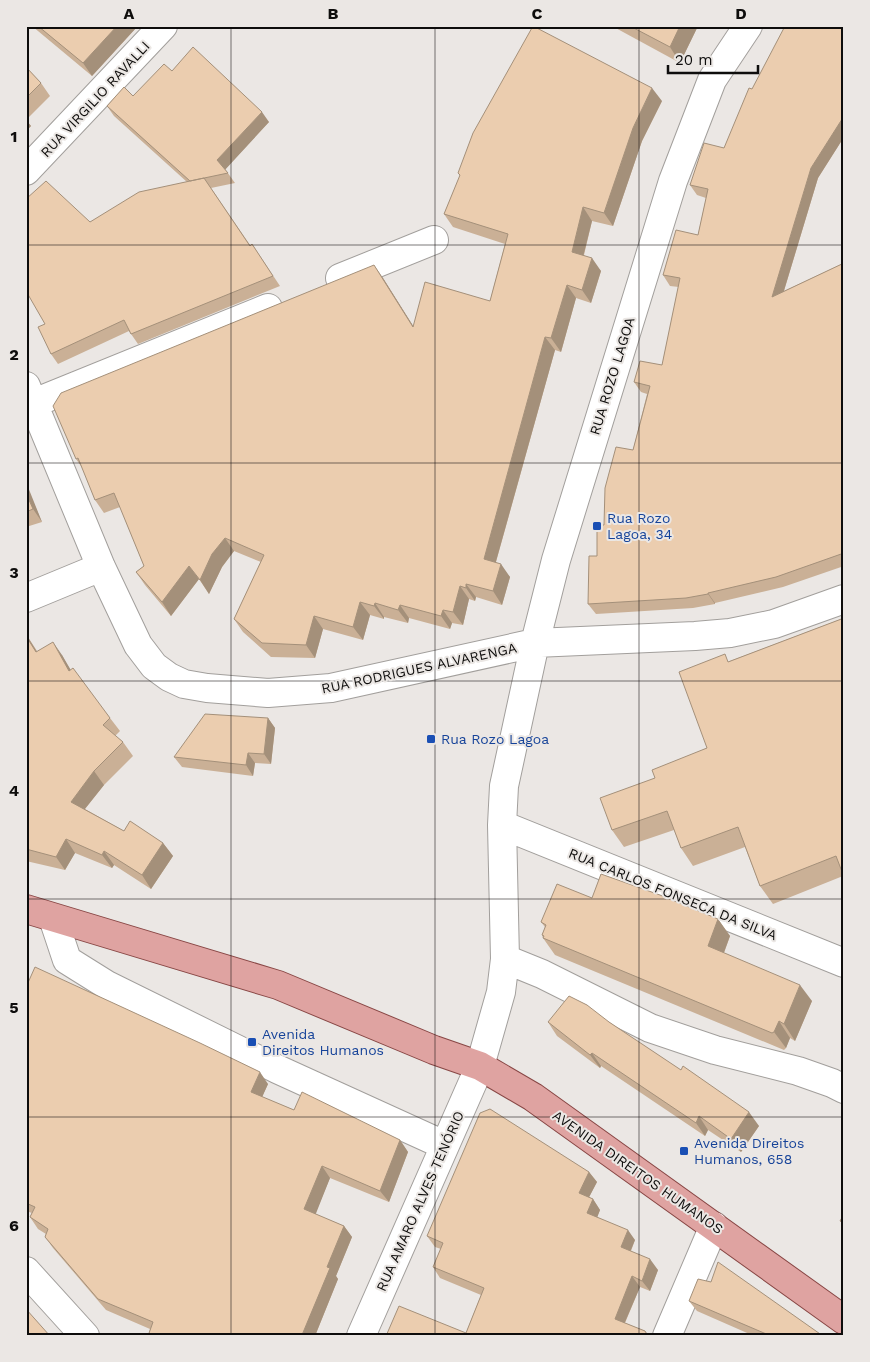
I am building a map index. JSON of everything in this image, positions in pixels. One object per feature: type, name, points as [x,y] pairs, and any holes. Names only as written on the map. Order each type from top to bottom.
[{"type":"main road","name":"AVENIDA DIREITOS HUMANOS","points":[[26,909],[278,986],[434,1050],[480,1066],[533,1097],[844,1320]]},
{"type":"street","name":"RUA VIRGILIO RAVALLI","points":[[26,171],[164,26]]},
{"type":"street","name":"RUA ROZO LAGOA","points":[[480,1066],[501,992],[505,959],[502,825],[504,786],[535,643],[556,560],[673,181],[712,80],[748,26]]},
{"type":"street","points":[[316,288],[434,240]]},
{"type":"street","points":[[30,394],[288,300]]},
{"type":"street","name":"RUA RODRIGUES ALVARENGA","points":[[30,394],[101,567],[138,645],[154,666],[169,677],[184,684],[207,688],[268,693],[331,688],[535,643],[730,633],[774,624],[844,599]]},
{"type":"street","points":[[26,598],[101,567]]},
{"type":"street","name":"RUA CARLOS FONSECA DA SILVA","points":[[502,825],[844,963]]},
{"type":"street","points":[[53,918],[67,960],[107,985],[277,1069],[444,1145]]},
{"type":"street","points":[[505,959],[542,974],[650,1028],[716,1050],[798,1071],[844,1089]]},
{"type":"street","name":"RUA AMARO ALVES TENÓRIO","points":[[361,1336],[480,1066]]},
{"type":"street","points":[[667,1336],[714,1226]]},
{"type":"street","points":[[26,1270],[85,1336]]},
{"type":"building","points":[[38,26],[117,26],[83,63]]},
{"type":"building","points":[[533,26],[652,88],[633,128],[604,213],[583,207],[572,252],[592,258],[582,290],[567,285],[551,338],[545,337],[484,559],[501,564],[493,591],[466,584],[466,588],[460,586],[453,612],[443,610],[441,616],[400,605],[398,610],[375,603],[374,606],[360,602],[353,627],[314,616],[306,645],[262,643],[234,619],[264,555],[225,538],[212,554],[200,580],[189,566],[162,602],[136,572],[144,566],[114,493],[95,500],[78,458],[76,459],[53,406],[61,393],[374,265],[413,327],[425,282],[490,301],[508,234],[444,214],[460,175],[458,173],[473,133]]},
{"type":"building","points":[[630,26],[680,26],[670,47]]},
{"type":"building","points":[[785,26],[844,26],[844,116],[811,168],[772,297],[844,263],[844,553],[776,577],[708,594],[686,598],[588,604],[589,556],[597,556],[597,525],[604,525],[605,488],[616,447],[633,450],[650,386],[634,382],[640,361],[662,365],[680,278],[663,275],[676,230],[698,235],[708,189],[690,185],[704,143],[724,148],[749,88],[752,89]]},
{"type":"building","points":[[193,47],[262,112],[217,160],[228,173],[190,181],[107,106],[124,87],[133,96],[164,64],[172,71]]},
{"type":"building","points":[[26,67],[41,83],[26,98]]},
{"type":"building","points":[[204,178],[250,246],[252,244],[273,276],[131,334],[124,320],[51,354],[38,327],[45,324],[26,291],[26,199],[46,181],[90,222],[139,192]]},
{"type":"building","points":[[26,493],[33,509],[26,512]]},
{"type":"building","points":[[844,618],[844,877],[836,856],[760,886],[738,827],[681,848],[667,811],[612,830],[600,798],[655,778],[652,770],[707,748],[679,672],[725,654],[728,662]]},
{"type":"building","points":[[26,636],[36,652],[53,642],[69,671],[73,668],[110,718],[103,725],[123,742],[94,771],[71,802],[124,831],[130,821],[163,843],[142,875],[104,851],[102,855],[66,839],[56,857],[26,849]]},
{"type":"building","points":[[205,714],[268,718],[264,754],[248,753],[246,765],[174,757]]},
{"type":"building","points":[[601,874],[660,895],[718,919],[708,946],[800,985],[784,1024],[779,1021],[772,1033],[543,938],[544,936],[542,935],[546,925],[541,922],[557,884],[592,898]]},
{"type":"building","points":[[35,967],[260,1072],[251,1092],[294,1110],[302,1092],[400,1140],[380,1191],[322,1166],[304,1209],[344,1226],[327,1267],[330,1268],[303,1336],[148,1336],[153,1322],[98,1299],[45,1237],[48,1229],[30,1217],[35,1207],[26,1203],[26,1169],[28,1165],[26,1164],[26,985]]},
{"type":"building","points":[[569,996],[587,1005],[681,1070],[683,1066],[749,1112],[731,1139],[699,1116],[696,1123],[592,1053],[590,1055],[548,1022]]},
{"type":"building","points":[[490,1109],[589,1172],[579,1193],[593,1199],[587,1213],[628,1230],[621,1247],[650,1259],[642,1281],[632,1276],[615,1319],[645,1331],[648,1336],[600,1336],[596,1334],[596,1336],[386,1336],[399,1306],[466,1333],[484,1288],[433,1267],[443,1243],[427,1236],[480,1113]]},
{"type":"building","points":[[844,1214],[844,1223],[840,1221]]},
{"type":"building","points":[[718,1262],[823,1336],[771,1336],[689,1301],[698,1279],[711,1282]]},
{"type":"building","points":[[26,1309],[50,1336],[26,1336]]},
{"type":"place","name":"Rua Rozo Lagoa, 34","points":[[597,526]]},
{"type":"place","name":"Rua Rozo Lagoa","points":[[431,739]]},
{"type":"place","name":"Avenida Direitos Humanos","points":[[252,1042]]},
{"type":"place","name":"Avenida Direitos Humanos, 658","points":[[684,1151]]}]
